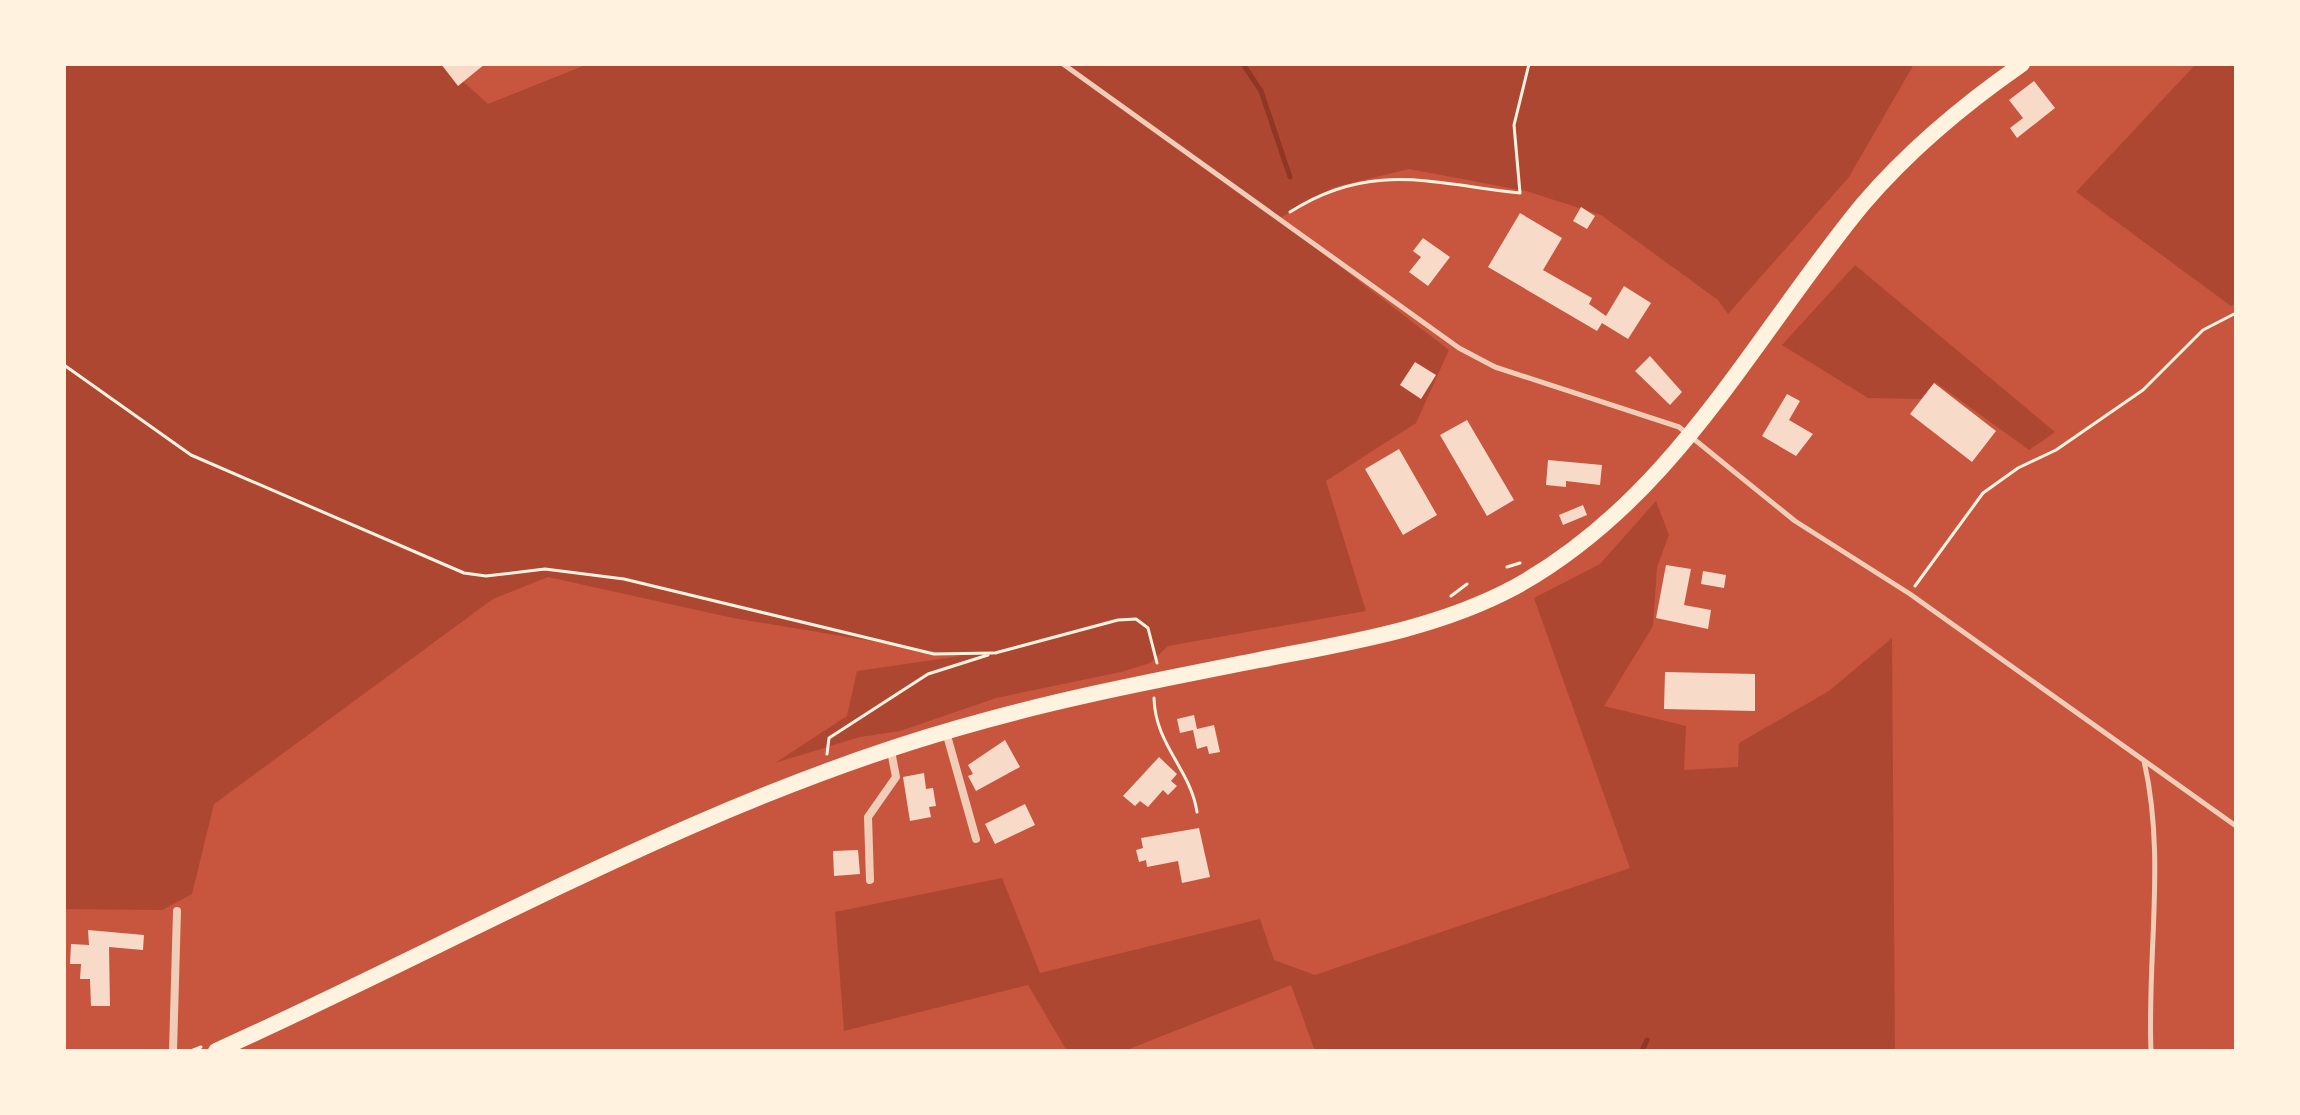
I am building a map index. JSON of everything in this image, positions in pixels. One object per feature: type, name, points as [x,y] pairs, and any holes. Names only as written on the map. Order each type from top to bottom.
[{"type":"main road","points":[[216,1051],[343,994],[666,837],[946,731],[1082,696],[1375,637],[1452,614],[1513,587],[1595,535],[1660,473],[1863,204],[1919,144],[1970,100],[2022,64]]},
{"type":"street","points":[[946,731],[976,839]]},
{"type":"street","points":[[870,880],[868,817],[896,777],[891,751]]},
{"type":"street","points":[[173,1051],[177,911]]},
{"type":"lane","points":[[1063,64],[1459,348],[1495,367],[1668,421],[1691,435],[1795,521],[1910,594],[2236,826]]},
{"type":"lane","points":[[2144,760],[2155,833],[2149,993],[2151,1051]]},
{"type":"path","points":[[1281,220],[1292,210],[1321,197],[1390,177],[1439,180],[1520,193],[1514,125],[1529,64]]},
{"type":"path","points":[[1910,594],[1983,493],[2018,468],[2056,450],[2143,390],[2203,330],[2236,313]]},
{"type":"path","points":[[64,365],[191,455],[464,573],[486,576],[545,569],[624,579],[934,654],[993,653]]},
{"type":"shaded area","points":[[64,64],[444,64],[488,104],[588,64],[1914,64],[1849,177],[1728,314],[1718,300],[1601,215],[1526,191],[1409,169],[1335,187],[1278,219],[1449,350],[1416,423],[1326,481],[1366,611],[1168,646],[1150,663],[1121,672],[996,698],[900,731],[860,737],[775,763],[847,716],[857,671],[961,656],[733,618],[548,577],[493,599],[214,804],[192,894],[162,910],[64,909]]},
{"type":"shaded area","points":[[2196,64],[2236,64],[2236,303],[2231,306],[2076,192]]},
{"type":"shaded area","points":[[1855,265],[2055,432],[2029,450],[1935,382],[1922,399],[1868,398],[1782,345]]},
{"type":"shaded area","points":[[1656,501],[1669,535],[1657,567],[1653,626],[1604,706],[1686,726],[1684,770],[1738,767],[1739,743],[1829,691],[1892,638],[1895,1051],[1315,1051],[1291,985],[1124,1051],[1067,1051],[1028,985],[844,1031],[835,912],[1002,878],[1040,973],[1260,919],[1274,960],[1315,975],[1630,868],[1534,598],[1600,564]]},
{"type":"building","points":[[441,64],[485,64],[458,86]]},
{"type":"building","points":[[2034,81],[2055,108],[2017,138],[2010,128],[2023,118],[2009,100]]},
{"type":"building","points":[[1581,207],[1595,216],[1587,229],[1573,221]]},
{"type":"building","points":[[1520,213],[1562,238],[1543,270],[1592,298],[1589,304],[1606,316],[1624,286],[1651,303],[1628,339],[1602,323],[1597,331],[1488,267]]},
{"type":"building","points":[[1423,238],[1450,257],[1428,286],[1409,272],[1421,257],[1413,251]]},
{"type":"building","points":[[1650,356],[1682,392],[1670,405],[1635,371]]},
{"type":"building","points":[[1415,362],[1436,375],[1421,399],[1400,385]]},
{"type":"building","points":[[1934,383],[1996,431],[1972,462],[1910,414]]},
{"type":"building","points":[[1787,394],[1800,401],[1789,420],[1813,434],[1796,456],[1762,436]]},
{"type":"building","points":[[1467,420],[1514,500],[1487,516],[1440,435]]},
{"type":"building","points":[[1399,449],[1437,515],[1403,535],[1365,469]]},
{"type":"building","points":[[1548,460],[1602,465],[1600,485],[1566,481],[1566,487],[1546,485]]},
{"type":"building","points":[[1583,505],[1587,515],[1563,525],[1559,515]]},
{"type":"building","points":[[1666,565],[1691,569],[1684,605],[1711,610],[1708,629],[1656,618]]},
{"type":"building","points":[[1703,571],[1726,575],[1724,588],[1701,584]]},
{"type":"building","points":[[1665,672],[1755,674],[1755,711],[1664,709]]},
{"type":"building","points":[[1194,715],[1197,729],[1214,725],[1220,752],[1209,754],[1207,746],[1197,749],[1193,730],[1180,733],[1177,719]]},
{"type":"building","points":[[1005,740],[1020,767],[976,791],[968,776],[973,774],[968,765]]},
{"type":"building","points":[[1159,757],[1177,774],[1171,781],[1177,786],[1168,795],[1163,790],[1148,807],[1140,801],[1135,806],[1123,796]]},
{"type":"building","points":[[924,773],[926,789],[933,788],[936,806],[929,807],[931,817],[910,821],[903,777]]},
{"type":"building","points":[[1025,804],[1035,825],[995,844],[985,824]]},
{"type":"building","points":[[1199,828],[1210,877],[1182,883],[1178,861],[1147,867],[1146,860],[1139,862],[1136,850],[1143,848],[1141,838]]},
{"type":"building","points":[[858,850],[860,874],[834,876],[833,851]]},
{"type":"building","points":[[88,930],[144,935],[143,950],[109,947],[110,1006],[91,1006],[90,979],[80,979],[81,964],[70,964],[71,944],[89,945]]},
{"type":"waterway","points":[[1243,64],[1261,91],[1290,177]]},
{"type":"waterway","points":[[1642,1051],[1647,1040]]}]
